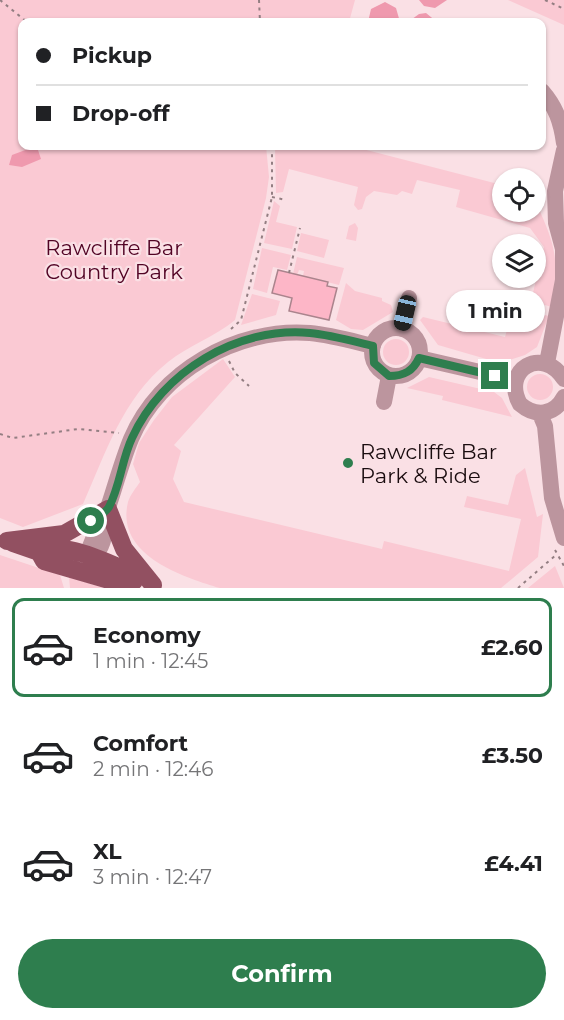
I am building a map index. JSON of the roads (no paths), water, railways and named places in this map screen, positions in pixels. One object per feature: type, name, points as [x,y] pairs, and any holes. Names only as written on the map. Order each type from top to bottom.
[{"type":"main road","points":[[3,539],[64,534],[106,516],[124,549],[158,587]]},
{"type":"main road","points":[[3,539],[39,552],[44,561],[72,571],[126,585],[134,580],[158,587]]},
{"type":"main road","points":[[39,552],[49,547],[92,558],[131,572],[134,580]]},
{"type":"main road","points":[[72,571],[84,566],[92,558]]},
{"type":"lane","points":[[546,96],[552,103],[561,123],[564,143]]},
{"type":"lane","points":[[547,363],[563,280],[563,249],[556,224],[555,191],[564,150]]},
{"type":"lane","points":[[402,328],[409,298]]},
{"type":"lane","points":[[402,328],[414,336],[418,343],[419,358],[413,369],[405,374],[389,376],[374,363],[373,346],[383,331],[402,328]]},
{"type":"lane","points":[[92,558],[98,553],[104,538],[106,516],[131,438],[147,409],[180,374],[223,349],[245,340],[309,333],[373,346]]},
{"type":"lane","points":[[419,358],[515,380]]},
{"type":"lane","points":[[564,379],[557,368],[547,363],[533,363],[525,366],[515,380],[515,396],[526,410],[540,414],[557,407],[564,397]]},
{"type":"lane","points":[[384,402],[389,376]]},
{"type":"lane","points":[[540,414],[545,426],[559,544]]},
{"type":"place","name":"Rawcliffe Bar Park & Ride","points":[[348,463]]},
{"type":"park label","name":"Rawcliffe Bar Country Park","points":[[114,259]]}]
